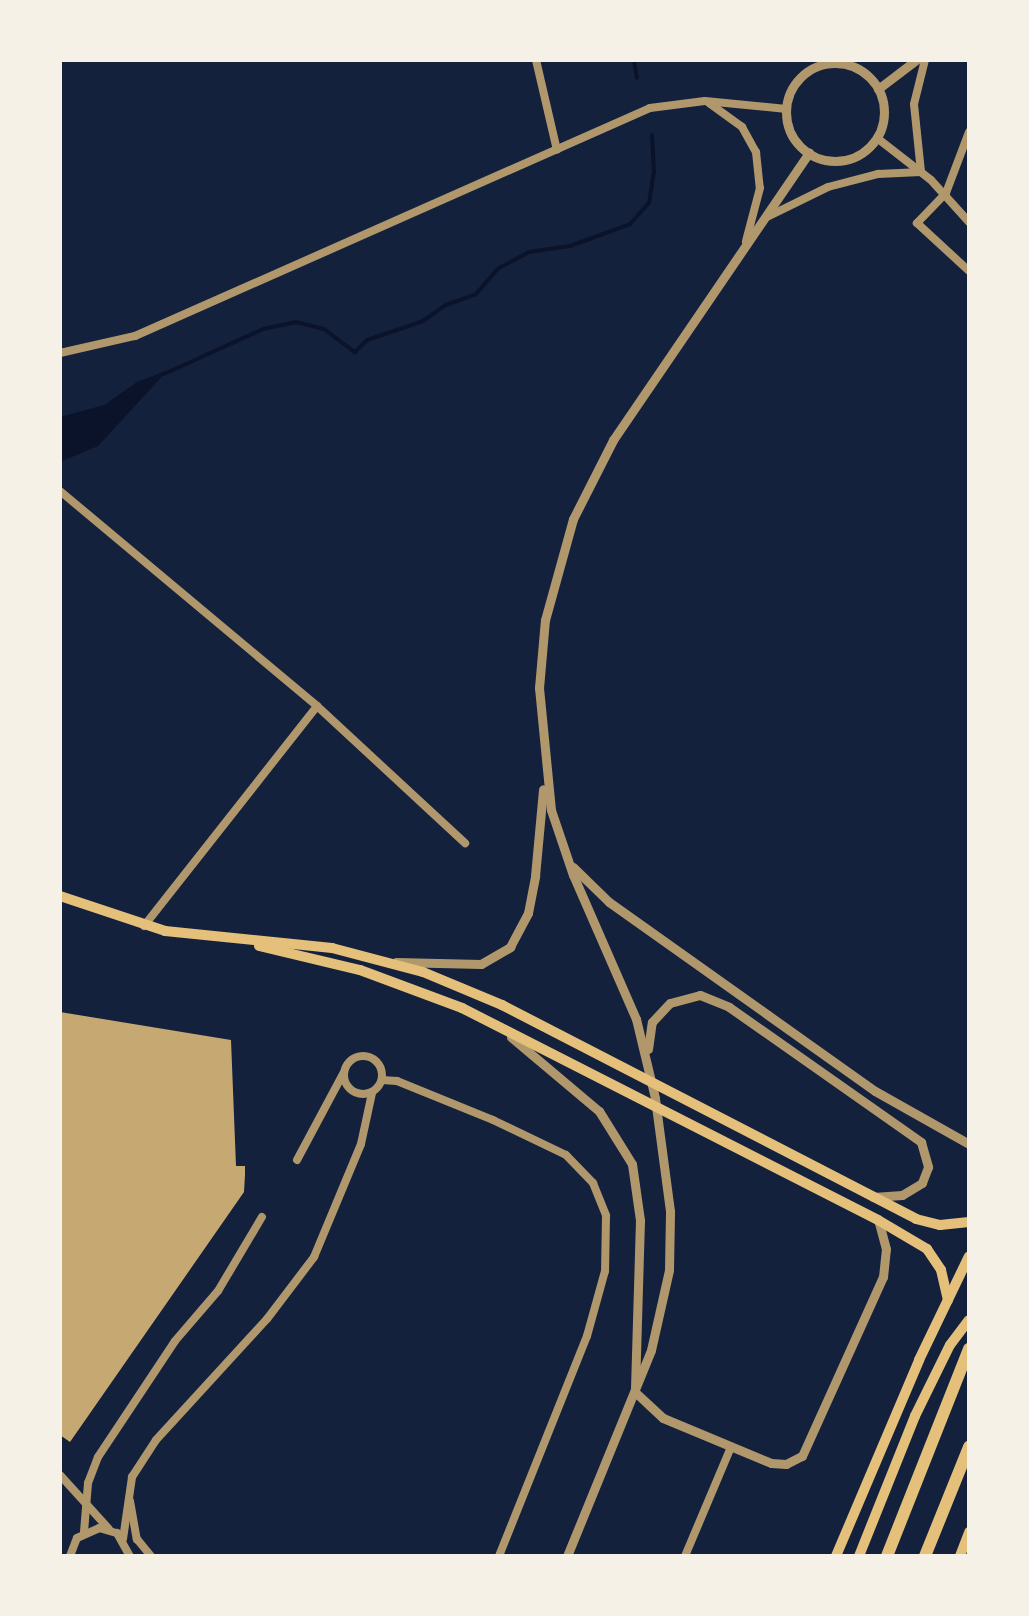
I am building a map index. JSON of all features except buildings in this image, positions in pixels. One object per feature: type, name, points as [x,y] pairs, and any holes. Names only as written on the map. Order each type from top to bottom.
[{"type":"highway","points":[[887,1556],[969,1350]]},
{"type":"highway","points":[[926,1556],[969,1447]]},
{"type":"main road","points":[[60,896],[144,926],[234,941],[386,978],[497,1026],[878,1220],[927,1249],[940,1270],[948,1300]]},
{"type":"main road","points":[[234,941],[360,952],[394,962],[502,1006],[928,1224],[969,1222]]},
{"type":"main road","points":[[836,1556],[969,1256]]},
{"type":"main road","points":[[859,1556],[942,1360],[969,1320]]},
{"type":"main road","points":[[960,1556],[969,1532]]},
{"type":"street","points":[[536,60],[557,150]]},
{"type":"street","points":[[878,89],[916,60]]},
{"type":"street","points":[[922,172],[914,104],[925,60]]},
{"type":"street","points":[[830,64],[858,69],[878,89],[884,114],[877,138],[864,152],[846,160],[827,160],[809,154],[792,134],[787,108],[792,90],[804,75],[830,64]]},
{"type":"street","points":[[705,101],[742,127],[756,152],[760,188],[744,246]]},
{"type":"street","points":[[60,353],[134,336],[664,104],[705,101],[787,108]]},
{"type":"street","points":[[969,132],[946,194],[917,223],[969,272]]},
{"type":"street","points":[[877,138],[922,172],[969,222]]},
{"type":"street","points":[[567,1556],[659,1324],[669,1270],[670,1211],[646,1056],[623,981],[568,861],[551,810],[545,771],[540,653],[551,588],[567,535],[590,481],[630,413],[809,154]]},
{"type":"street","points":[[764,218],[828,187],[878,174],[922,172]]},
{"type":"street","points":[[60,492],[318,706],[465,843]]},
{"type":"street","points":[[144,926],[318,706]]},
{"type":"street","points":[[394,962],[481,964],[510,947],[528,913],[536,876],[545,771]]},
{"type":"street","points":[[568,861],[609,902],[876,1091],[969,1144]]},
{"type":"street","points":[[646,1056],[652,1022],[663,1007],[688,996],[720,1001],[921,1142],[928,1167],[922,1183],[902,1195],[873,1196]]},
{"type":"street","points":[[497,1026],[599,1111],[632,1164],[640,1220],[635,1392],[663,1418],[779,1465],[794,1462],[807,1448],[882,1277],[886,1249],[878,1220]]},
{"type":"street","points":[[297,1160],[354,1058],[365,1056],[375,1060],[382,1080]]},
{"type":"street","points":[[343,1074],[352,1092],[372,1093]]},
{"type":"street","points":[[127,1547],[132,1477],[176,1413],[222,1370],[314,1257],[360,1144],[372,1093],[382,1080]]},
{"type":"street","points":[[382,1080],[434,1096],[566,1155],[593,1184],[606,1216],[605,1271],[587,1336],[500,1556]]},
{"type":"street","points":[[69,1555],[84,1532],[86,1499],[98,1457],[175,1341],[218,1291],[262,1217]]},
{"type":"street","points":[[685,1556],[731,1447]]},
{"type":"street","points":[[60,1475],[127,1547],[142,1556]]},
{"type":"street","points":[[132,1477],[132,1524],[151,1556]]},
{"type":"street","points":[[84,1532],[109,1529]]},
{"type":"water","points":[[168,370],[98,446],[60,462],[60,417],[104,405],[137,382]]},
{"type":"waterway","points":[[634,61],[637,78]]},
{"type":"waterway","points":[[164,374],[263,329],[296,322],[324,329],[355,352],[367,340],[423,321],[446,305],[476,294],[499,268],[529,252],[570,246],[630,224],[649,203],[654,173],[652,135]]}]
